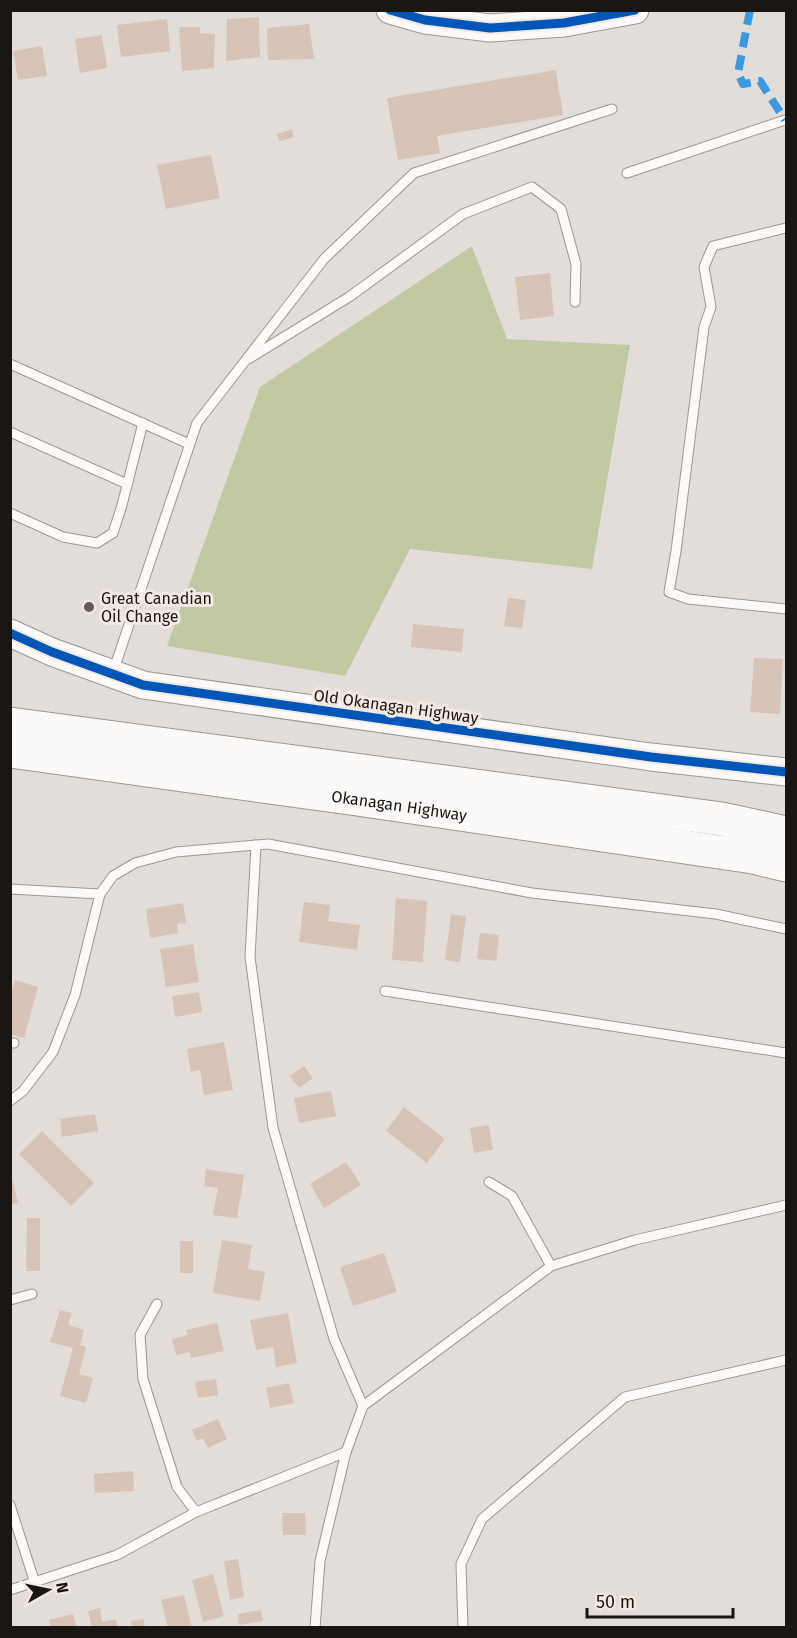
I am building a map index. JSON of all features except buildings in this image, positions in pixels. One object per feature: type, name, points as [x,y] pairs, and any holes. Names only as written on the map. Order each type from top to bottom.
[{"type":"highway","name":"Okanagan Highway","points":[[10,724],[722,819],[786,833]]},
{"type":"highway","name":"Okanagan Highway","points":[[10,751],[742,855],[786,865]]},
{"type":"street","points":[[390,10],[425,20],[490,28],[564,23],[635,10]]},
{"type":"street","name":"Old Okanagan Highway","points":[[10,633],[52,652],[154,687],[651,757],[786,772]]},
{"type":"lane","points":[[112,674],[196,423],[324,259],[414,173],[612,109]]},
{"type":"lane","points":[[627,173],[786,121]]},
{"type":"lane","points":[[243,363],[348,297],[463,214],[532,187],[561,208],[576,264],[575,302]]},
{"type":"lane","points":[[786,228],[713,246],[704,267],[711,307],[704,327],[669,592],[688,599],[786,609]]},
{"type":"lane","points":[[10,364],[189,444]]},
{"type":"lane","points":[[10,513],[63,537],[97,543],[113,533],[143,423]]},
{"type":"lane","points":[[10,432],[127,484]]},
{"type":"lane","points":[[10,1101],[23,1091],[52,1052],[75,995],[100,894],[113,876],[135,863],[176,852],[268,844],[532,893],[716,914],[786,929]]},
{"type":"lane","points":[[256,845],[250,957],[273,1128],[334,1339],[363,1406]]},
{"type":"lane","points":[[10,890],[100,894]]},
{"type":"lane","points":[[385,991],[786,1053]]},
{"type":"lane","points":[[489,1182],[512,1196],[551,1266]]},
{"type":"lane","points":[[315,1628],[320,1561],[346,1452],[363,1406],[551,1266],[635,1240],[786,1205]]},
{"type":"lane","points":[[10,1300],[32,1294]]},
{"type":"lane","points":[[157,1304],[140,1335],[143,1379],[177,1487],[196,1512]]},
{"type":"lane","points":[[463,1628],[461,1564],[482,1519],[625,1396],[786,1360]]},
{"type":"lane","points":[[10,1590],[117,1555],[196,1512],[346,1452]]},
{"type":"lane","points":[[10,1505],[35,1583]]},
{"type":"green space","points":[[472,246],[507,339],[630,345],[592,569],[410,549],[345,676],[167,646],[260,387]]},
{"type":"marked path","points":[[750,10],[738,73],[743,84],[760,81],[785,120]]},
{"type":"cycle path","points":[[390,10],[425,20],[490,28],[564,23],[635,10]]},
{"type":"cycle path","points":[[10,633],[52,652],[143,685],[651,757],[786,772]]},
{"type":"place","name":"Great Canadian Oil Change","points":[[89,607]]}]
